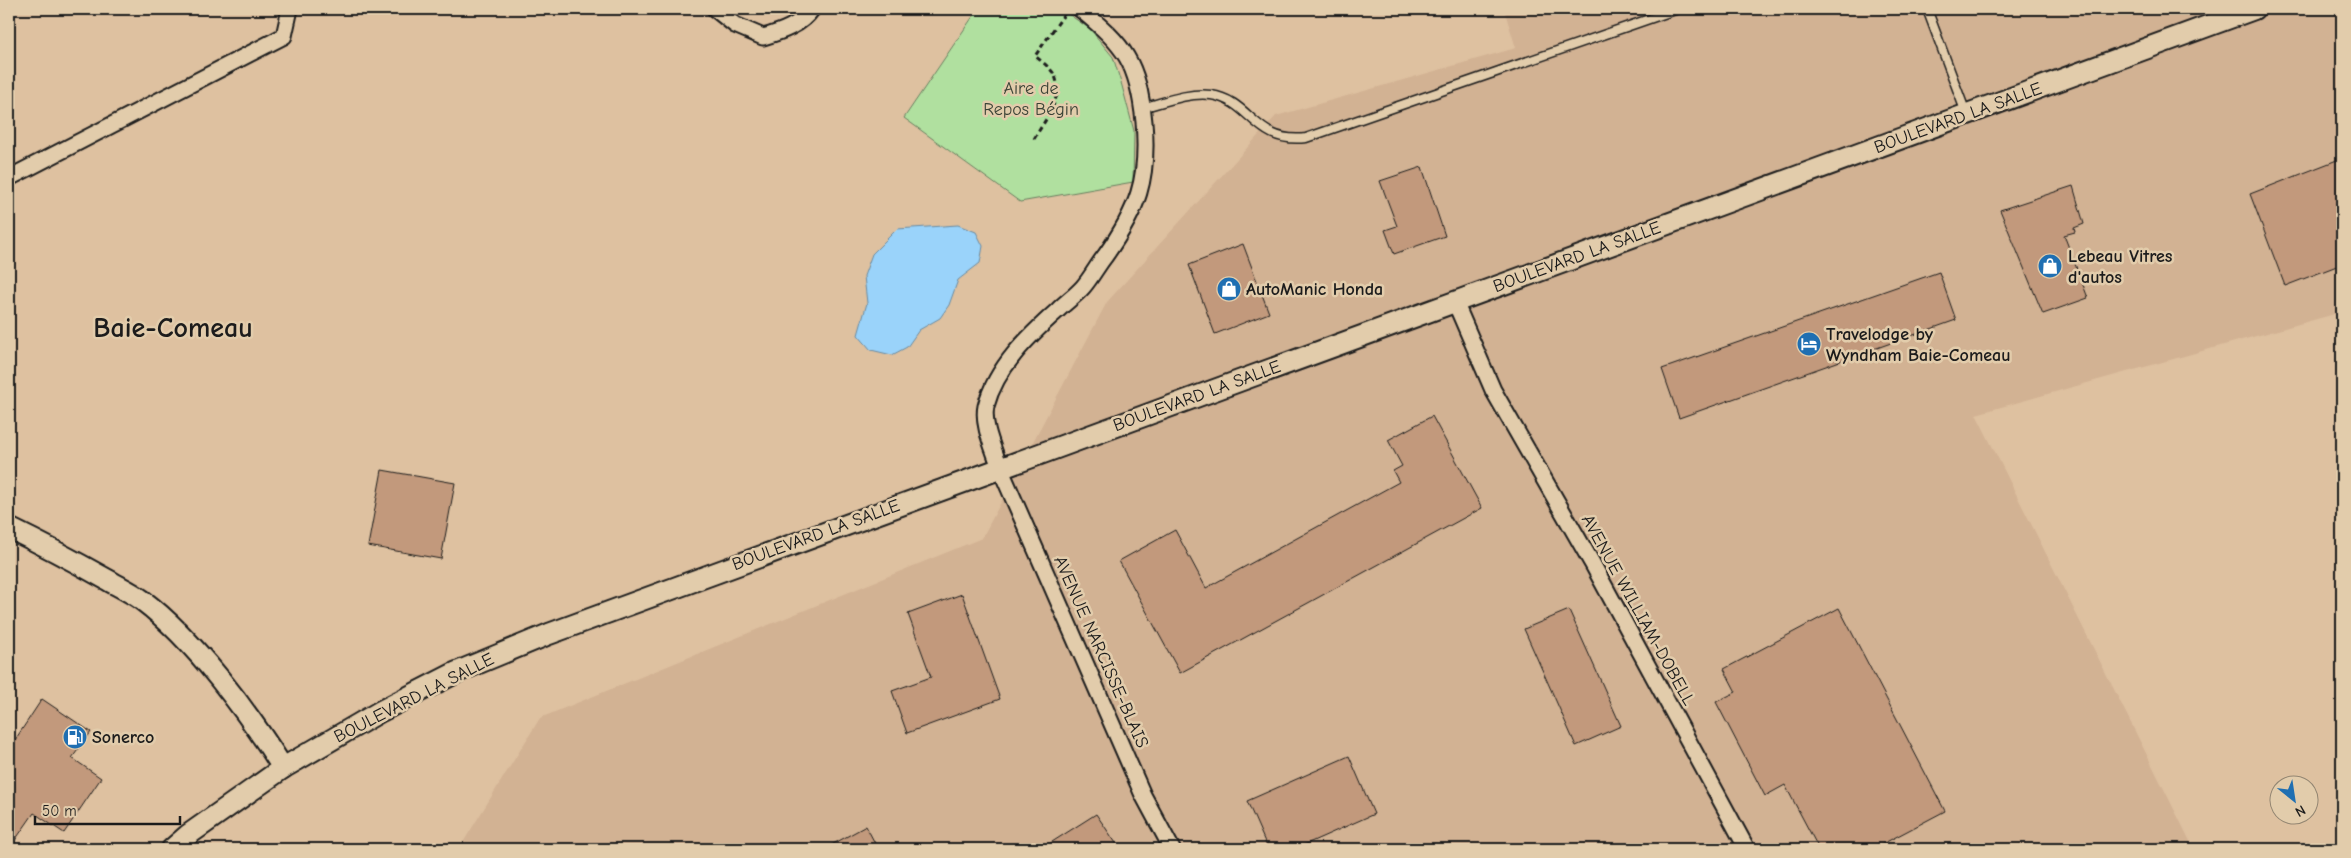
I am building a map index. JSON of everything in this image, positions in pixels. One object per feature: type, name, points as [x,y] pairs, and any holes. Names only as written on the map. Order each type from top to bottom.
[{"type":"street","points":[[9,178],[284,36],[290,9]]},
{"type":"street","points":[[715,9],[735,25],[763,37],[784,31],[807,16],[812,9]]},
{"type":"street","name":"AVENUE NARCISSE-BLAIS","points":[[1080,9],[1111,34],[1131,62],[1142,108],[1146,148],[1143,179],[1126,226],[1083,287],[1055,312],[1002,367],[986,407],[987,427],[1000,468],[1143,796],[1172,849]]},
{"type":"street","name":"BOULEVARD LA SALLE","points":[[172,849],[188,835],[283,768],[381,711],[457,672],[548,634],[2254,9]]},
{"type":"street","name":"AVENUE WILLIAM-DOBELL","points":[[1455,302],[1493,390],[1592,563],[1747,849]]},
{"type":"street","points":[[9,528],[58,552],[142,600],[182,637],[225,687],[262,735],[283,768]]},
{"type":"lane","points":[[1142,108],[1182,97],[1211,95],[1228,100],[1266,132],[1289,140],[1306,138],[1678,9]]},
{"type":"lane","points":[[1927,9],[1966,114]]},
{"type":"path","points":[[1034,139],[1054,103],[1057,88],[1054,75],[1035,56],[1068,9]]},
{"type":"shaded area","points":[[1504,9],[2342,9],[2342,312],[1976,414],[2194,849],[459,849],[540,718],[982,538],[1107,302],[1276,116],[1516,48]]},
{"type":"green space","name":"Aire de Repos Bégin","points":[[978,9],[1061,9],[1090,29],[1113,57],[1122,86],[1134,131],[1133,182],[1020,202],[904,118]]},
{"type":"water","points":[[958,225],[976,232],[983,246],[980,263],[958,280],[949,305],[940,318],[919,330],[907,347],[892,355],[871,350],[858,335],[867,303],[864,276],[872,254],[897,229]]},
{"type":"building","points":[[2342,158],[2342,264],[2285,286],[2250,194]]},
{"type":"building","points":[[1422,167],[1445,236],[1394,254],[1385,230],[1397,226],[1380,181]]},
{"type":"building","name":"Lebeau Vitres d'autos","points":[[2073,186],[2084,224],[2074,228],[2075,232],[2064,235],[2088,298],[2043,314],[2000,210]]},
{"type":"building","name":"AutoManic Honda","points":[[1243,244],[1269,313],[1215,334],[1189,265]]},
{"type":"building","name":"Travelodge by Wyndham Baie-Comeau","points":[[1939,272],[1956,320],[1679,418],[1662,369]]},
{"type":"building","points":[[1432,416],[1482,508],[1180,673],[1119,561],[1175,530],[1206,588],[1399,482],[1393,471],[1402,466],[1388,440]]},
{"type":"building","points":[[382,470],[455,483],[441,559],[368,546]]},
{"type":"building","points":[[962,594],[1000,699],[907,733],[892,691],[931,677],[908,614]]},
{"type":"building","points":[[1839,608],[1945,811],[1873,849],[1819,849],[1785,785],[1765,796],[1716,702],[1736,692],[1724,669]]},
{"type":"building","points":[[1569,610],[1621,726],[1576,746],[1524,629]]},
{"type":"building","points":[[42,699],[91,732],[72,758],[101,778],[64,833],[34,813],[9,849],[9,749]]},
{"type":"building","points":[[1349,756],[1374,814],[1295,849],[1268,849],[1247,801]]},
{"type":"building","points":[[1096,814],[1120,849],[1041,849]]},
{"type":"building","points":[[866,826],[878,849],[824,849]]},
{"type":"place","name":"Lebeau Vitres d'autos","points":[[2050,266]]},
{"type":"place","name":"AutoManic Honda","points":[[1229,289]]},
{"type":"place","name":"Travelodge by Wyndham Baie-Comeau","points":[[1809,344]]},
{"type":"place","name":"Sonerco","points":[[75,737]]},
{"type":"district","name":"Baie-Comeau","points":[[173,328]]}]
